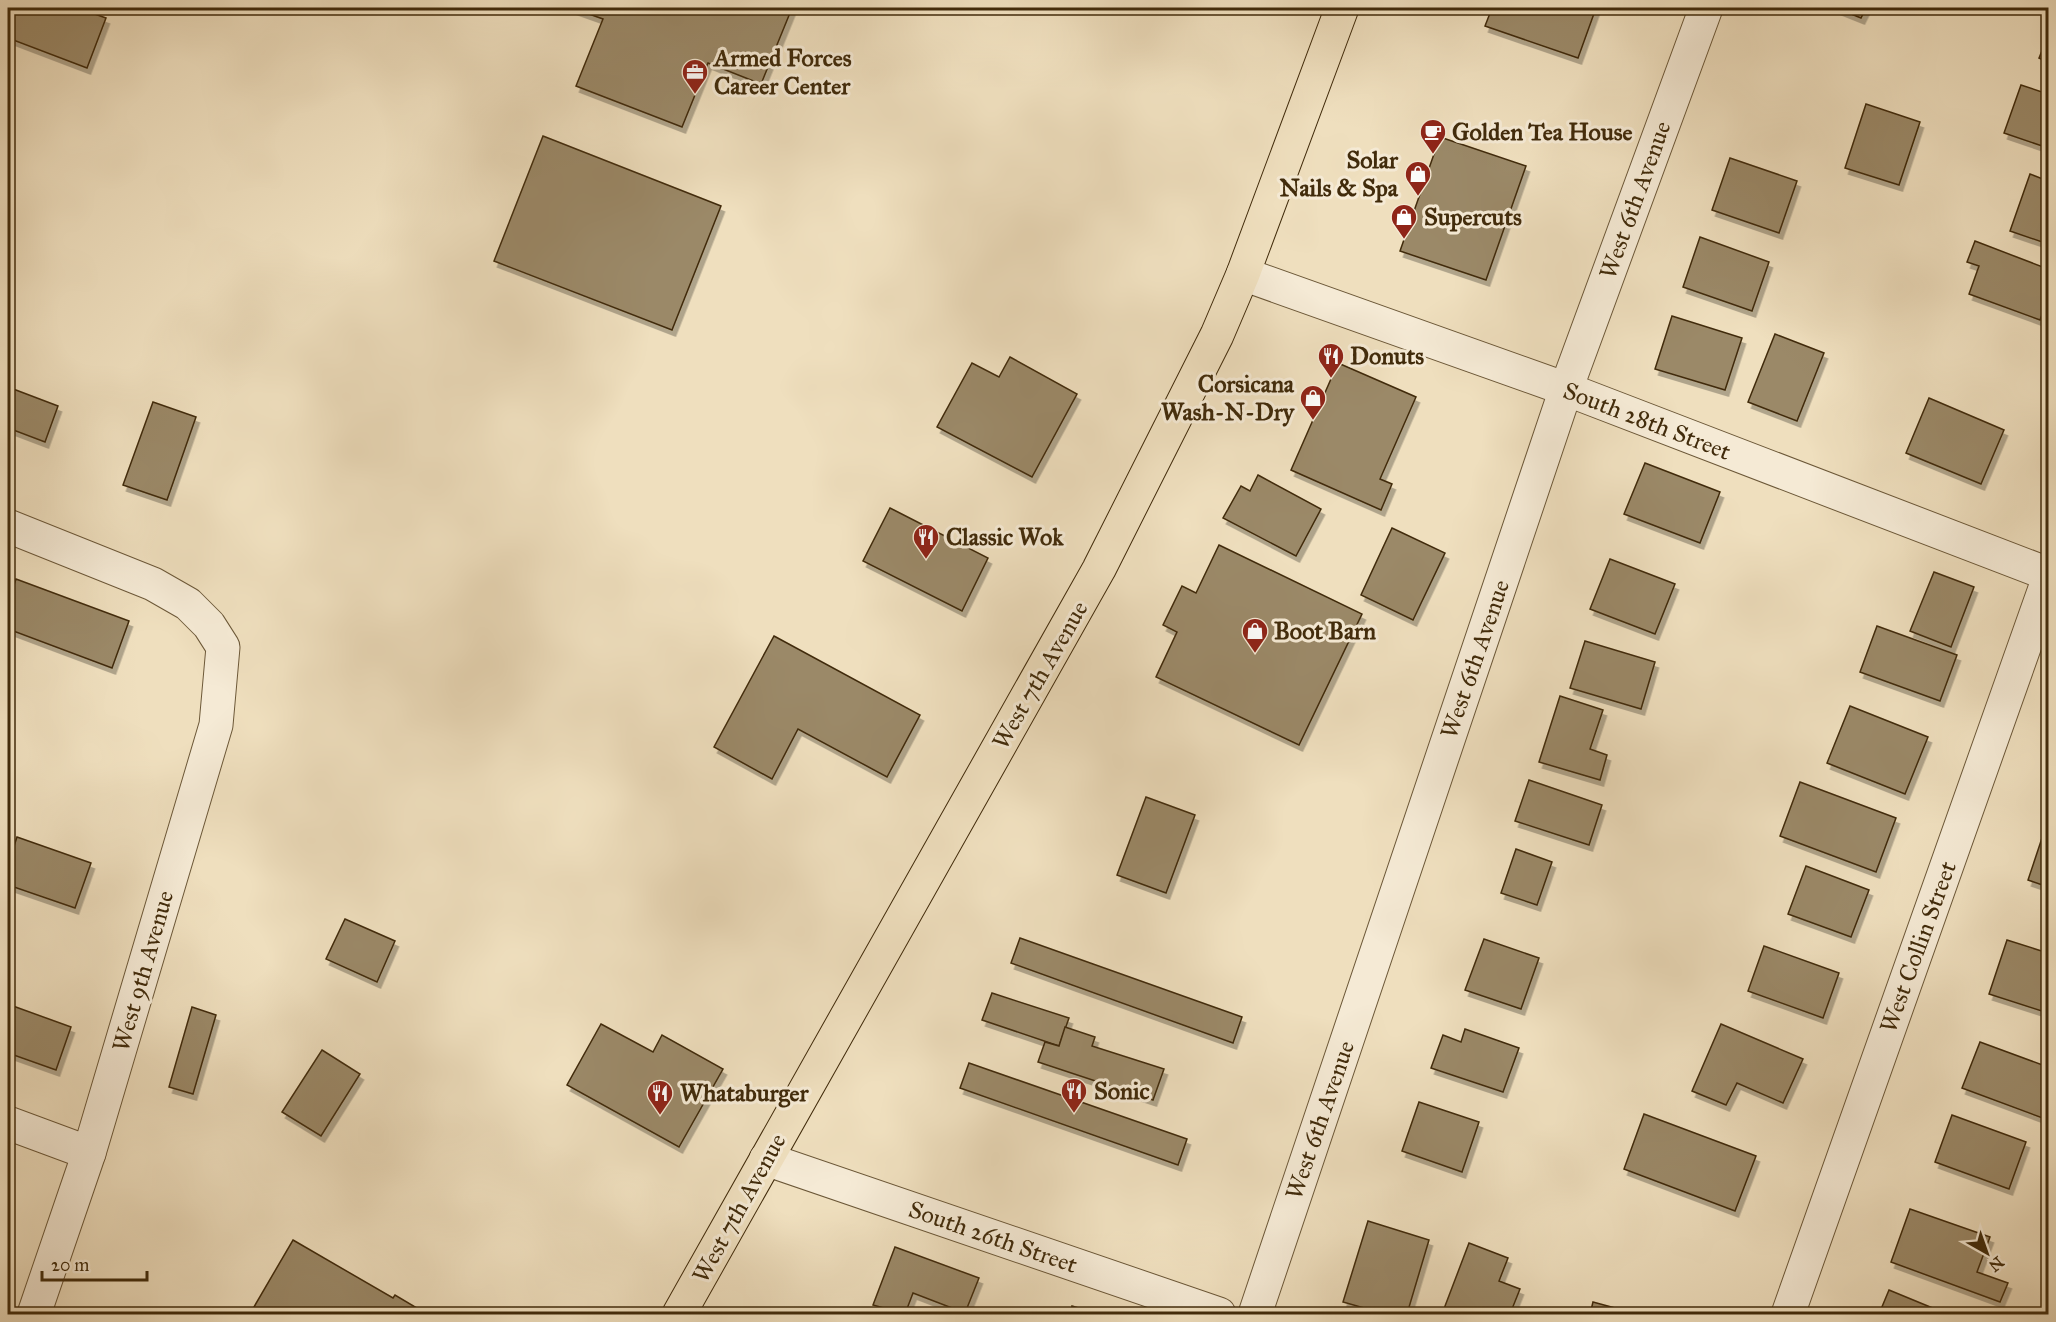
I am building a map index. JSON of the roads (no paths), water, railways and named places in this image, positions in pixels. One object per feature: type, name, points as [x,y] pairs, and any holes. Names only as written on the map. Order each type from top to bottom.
[{"type":"main road","name":"West 7th Avenue","points":[[679,1314],[1099,569],[1217,335],[1243,274],[1342,8]]},
{"type":"street","name":"West 6th Avenue","points":[[1255,1314],[1566,389],[1706,8]]},
{"type":"street","name":"South 28th Street","points":[[1243,274],[1566,389],[2049,574]]},
{"type":"street","name":"West 9th Avenue","points":[[8,526],[153,584],[188,604],[209,625],[224,647],[216,725],[89,1153],[34,1314]]},
{"type":"street","name":"West Collin Street","points":[[1788,1314],[2049,580]]},
{"type":"street","points":[[8,1123],[89,1153]]},
{"type":"street","name":"South 26th Street","points":[[766,1159],[1219,1314]]},
{"type":"place","name":"Armed Forces Career Center","points":[[695,95]]},
{"type":"place","name":"Golden Tea House","points":[[1433,155]]},
{"type":"place","name":"Solar Nails & Spa","points":[[1418,197]]},
{"type":"place","name":"Supercuts","points":[[1404,240]]},
{"type":"place","name":"Donuts","points":[[1331,379]]},
{"type":"place","name":"Corsicana Wash-N-Dry","points":[[1313,421]]},
{"type":"place","name":"Classic Wok","points":[[926,560]]},
{"type":"place","name":"Boot Barn","points":[[1255,654]]},
{"type":"place","name":"Sonic","points":[[1074,1114]]},
{"type":"place","name":"Whataburger","points":[[660,1116]]}]
